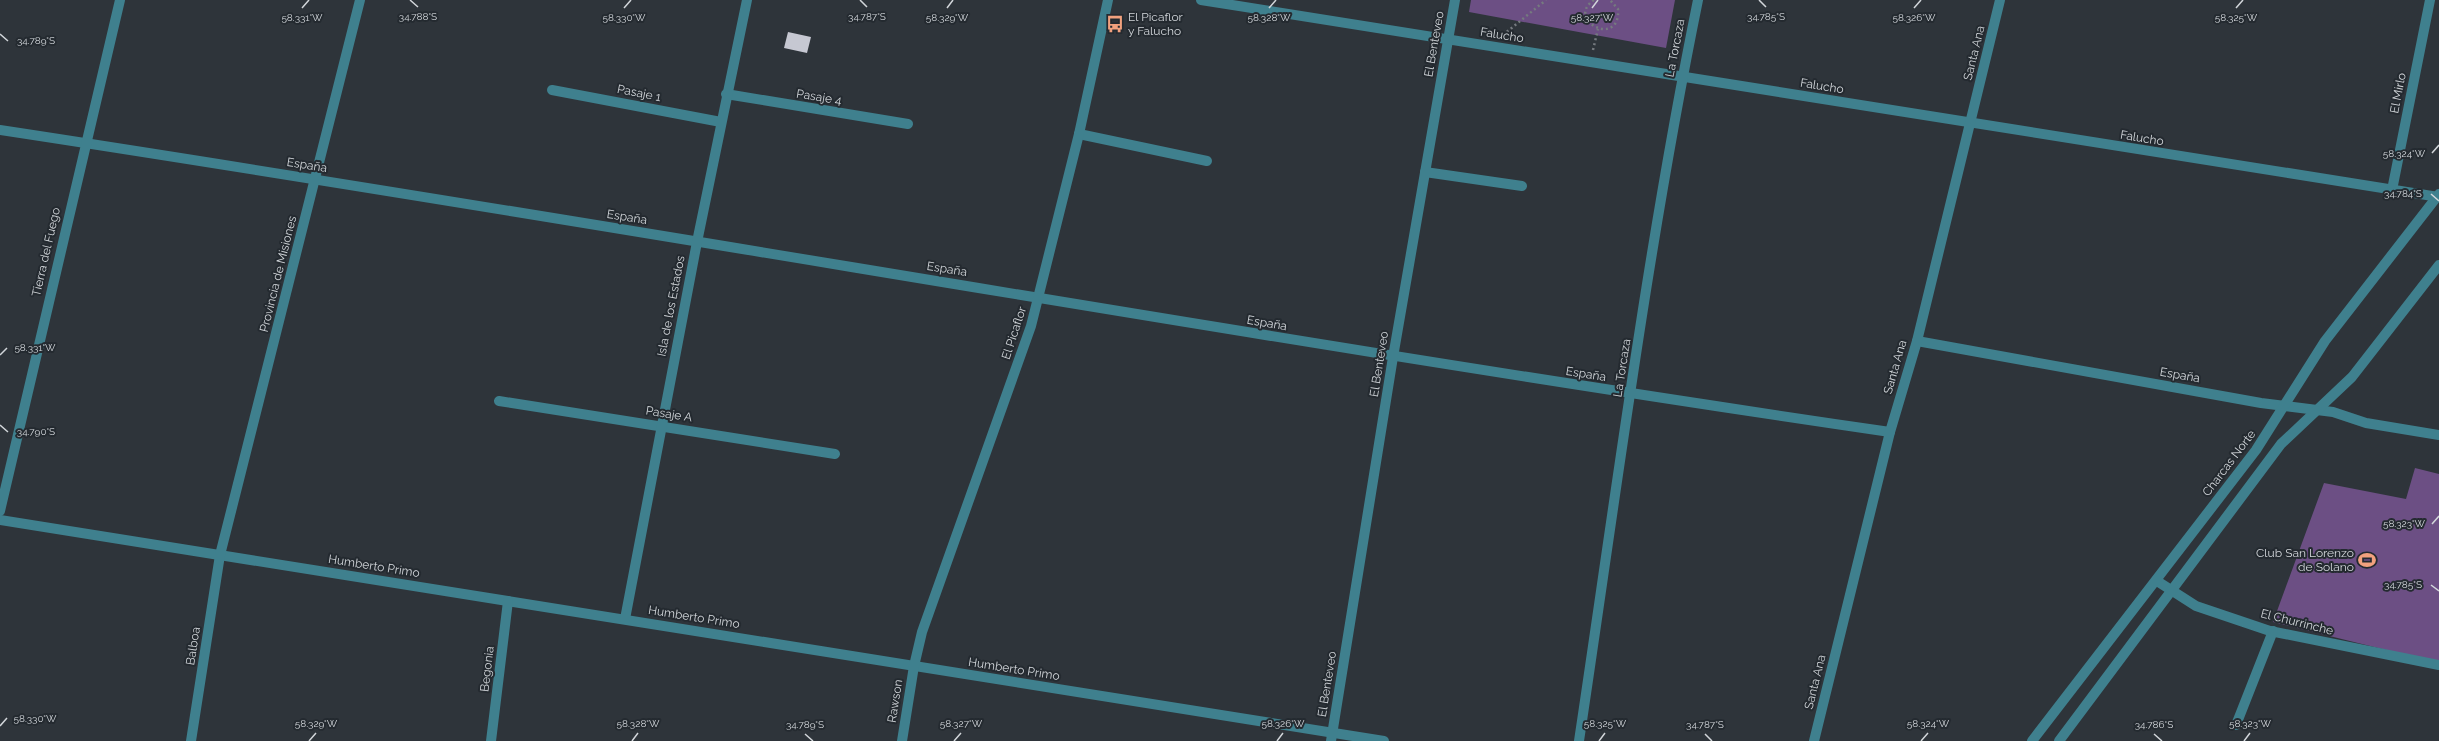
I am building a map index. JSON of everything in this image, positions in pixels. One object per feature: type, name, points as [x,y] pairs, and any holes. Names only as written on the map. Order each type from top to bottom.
[{"type":"street","name":"Tierra del Fuego","points":[[0,511],[85,143],[120,0]]},
{"type":"street","name":"Provincia de Misiones","points":[[220,555],[360,0]]},
{"type":"street","name":"Isla de los Estados","points":[[625,619],[726,94],[747,0]]},
{"type":"street","name":"El Picaflor","points":[[914,666],[922,632],[1032,326],[1079,134],[1108,0]]},
{"type":"street","name":"Falucho","points":[[1200,0],[1970,124],[2438,196]]},
{"type":"street","name":"El Benteveo","points":[[1332,737],[1393,357],[1455,0]]},
{"type":"street","name":"La Torcaza","points":[[1579,741],[1631,394],[1682,77],[1698,0]]},
{"type":"street","name":"Santa Ana","points":[[1814,741],[1890,432],[1916,341],[2000,0]]},
{"type":"street","name":"El Mirlo","points":[[2392,190],[2430,0]]},
{"type":"street","name":"Pasaje 1","points":[[552,90],[721,122]]},
{"type":"street","name":"Pasaje 4","points":[[726,94],[908,124]]},
{"type":"street","name":"España","points":[[0,130],[697,242],[1393,357],[1890,432]]},
{"type":"street","points":[[1079,134],[1207,161]]},
{"type":"street","points":[[1425,172],[1522,186]]},
{"type":"street","name":"Charcas Norte","points":[[2032,741],[2157,581],[2256,450],[2325,341],[2438,196]]},
{"type":"street","points":[[2059,741],[2281,444],[2331,399],[2372,353],[2439,265]]},
{"type":"street","name":"España","points":[[1916,341],[2283,406],[2333,412],[2366,423],[2439,435]]},
{"type":"street","name":"Pasaje A","points":[[499,401],[835,454]]},
{"type":"street","name":"Humberto Primo","points":[[0,520],[914,666],[1332,737],[1384,741]]},
{"type":"street","name":"Balboa","points":[[191,741],[220,555]]},
{"type":"street","name":"El Churrinche","points":[[2157,581],[2196,606],[2273,631],[2439,665]]},
{"type":"street","name":"Begonia","points":[[491,741],[508,601]]},
{"type":"street","points":[[2236,725],[2273,631]]},
{"type":"street","name":"Rawson","points":[[902,741],[914,666]]},
{"type":"path","points":[[1488,46],[1546,0]]},
{"type":"path","points":[[1594,0],[1589,5],[1586,15],[1591,25],[1598,29],[1610,27],[1617,19],[1618,9],[1610,0]]},
{"type":"path","points":[[1591,62],[1598,29]]},
{"type":"shaded area","points":[[1471,0],[1675,0],[1666,48],[1469,12]]},
{"type":"shaded area","name":"Club San Lorenzo de Solano","points":[[2415,468],[2439,474],[2439,663],[2273,622],[2324,483],[2406,499]]},
{"type":"building","points":[[788,32],[811,37],[807,53],[784,48]]},
{"type":"place","name":"El Picaflor y Falucho","points":[[1115,24]]},
{"type":"place","name":"Club San Lorenzo de Solano","points":[[2367,560]]}]
